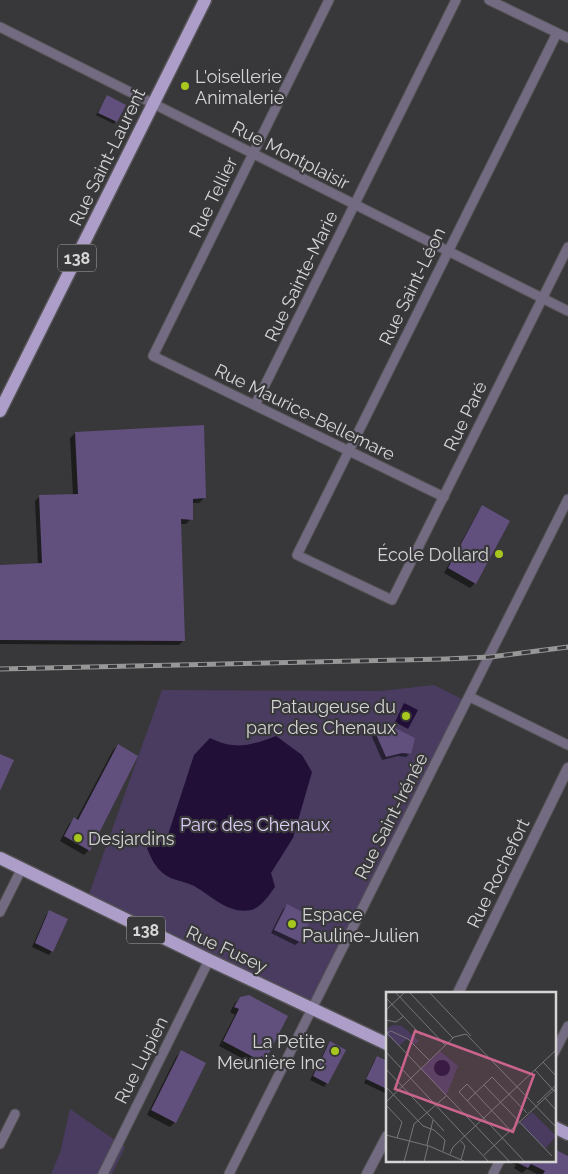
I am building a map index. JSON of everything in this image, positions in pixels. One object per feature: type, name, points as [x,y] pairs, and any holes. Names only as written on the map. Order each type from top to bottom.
[{"type":"main road","name":"Rue Saint-Laurent","points":[[0,411],[206,0]]},
{"type":"main road","name":"Rue Fusey","points":[[0,858],[386,1044]]},
{"type":"main road","points":[[556,1128],[568,1134]]},
{"type":"street","name":"Rue Tellier","points":[[153,356],[330,0]]},
{"type":"street","name":"Rue Sainte-Marie","points":[[255,405],[456,0]]},
{"type":"street","points":[[489,0],[568,38]]},
{"type":"street","name":"Rue Montplaisir","points":[[0,27],[568,312]]},
{"type":"street","name":"Rue Saint-Léon","points":[[392,600],[297,555],[557,33]]},
{"type":"street","name":"Rue Paré","points":[[392,600],[568,247]]},
{"type":"street","name":"Rue Maurice-Bellemare","points":[[153,356],[444,497]]},
{"type":"street","name":"Rue Saint-Irénée","points":[[229,1174],[568,499]]},
{"type":"street","points":[[470,697],[568,745]]},
{"type":"street","name":"Rue Rochefort","points":[[458,992],[568,768]]},
{"type":"street","points":[[0,912],[22,868]]},
{"type":"street","name":"Rue Lupien","points":[[103,1174],[209,960]]},
{"type":"street","points":[[556,1049],[568,1026]]},
{"type":"street","points":[[0,1144],[15,1114]]},
{"type":"street","points":[[368,1174],[386,1138]]},
{"type":"street","points":[[493,1174],[499,1162]]},
{"type":"green space","name":"Parc des Chenaux","points":[[434,685],[464,700],[314,1002],[88,897],[162,690],[381,691]]},
{"type":"green space","points":[[70,1109],[125,1147],[112,1174],[51,1174],[60,1153]]},
{"type":"shaded area","name":"Pataugeuse du parc des Chenaux","points":[[404,703],[418,710],[408,729],[395,722]]},
{"type":"shaded area","points":[[276,736],[302,755],[312,772],[293,838],[271,873],[275,887],[258,907],[243,911],[227,907],[192,885],[167,876],[156,865],[147,848],[154,843],[166,841],[194,755],[210,738],[227,744],[243,745]]},
{"type":"building","points":[[107,95],[126,105],[117,122],[98,113]]},
{"type":"building","points":[[204,425],[206,498],[193,499],[193,520],[181,519],[185,641],[0,640],[0,565],[42,563],[39,495],[78,494],[75,432]]},
{"type":"building","points":[[482,505],[510,521],[476,584],[448,568]]},
{"type":"building","points":[[391,726],[415,738],[411,754],[402,753],[386,757],[375,732]]},
{"type":"building","points":[[118,744],[138,756],[90,851],[64,836],[74,817],[78,820]]},
{"type":"building","points":[[0,754],[14,760],[0,791]]},
{"type":"building","points":[[287,904],[312,917],[300,942],[274,930]]},
{"type":"building","points":[[49,910],[68,919],[53,952],[35,943]]},
{"type":"building","points":[[249,995],[288,1016],[266,1059],[261,1056],[259,1060],[223,1041],[239,1009],[234,1007],[240,997]]},
{"type":"building","points":[[330,1041],[346,1050],[328,1084],[313,1076]]},
{"type":"building","points":[[181,1050],[206,1063],[176,1123],[151,1110]]},
{"type":"building","points":[[377,1056],[386,1060],[386,1089],[366,1079]]},
{"type":"building","points":[[556,1150],[568,1156],[568,1174],[543,1174],[545,1171],[531,1164],[528,1168],[518,1163],[556,1162]]},
{"type":"railway","points":[[0,669],[445,659],[490,657],[568,647]]},
{"type":"place","name":"L'oisellerie Animalerie","points":[[185,86]]},
{"type":"place","name":"École Dollard","points":[[499,554]]},
{"type":"place","name":"Pataugeuse du parc des Chenaux","points":[[406,716]]},
{"type":"place","name":"Desjardins","points":[[78,838]]},
{"type":"place","name":"Espace Pauline-Julien","points":[[292,924]]},
{"type":"place","name":"La Petite Meunière Inc","points":[[335,1051]]}]
